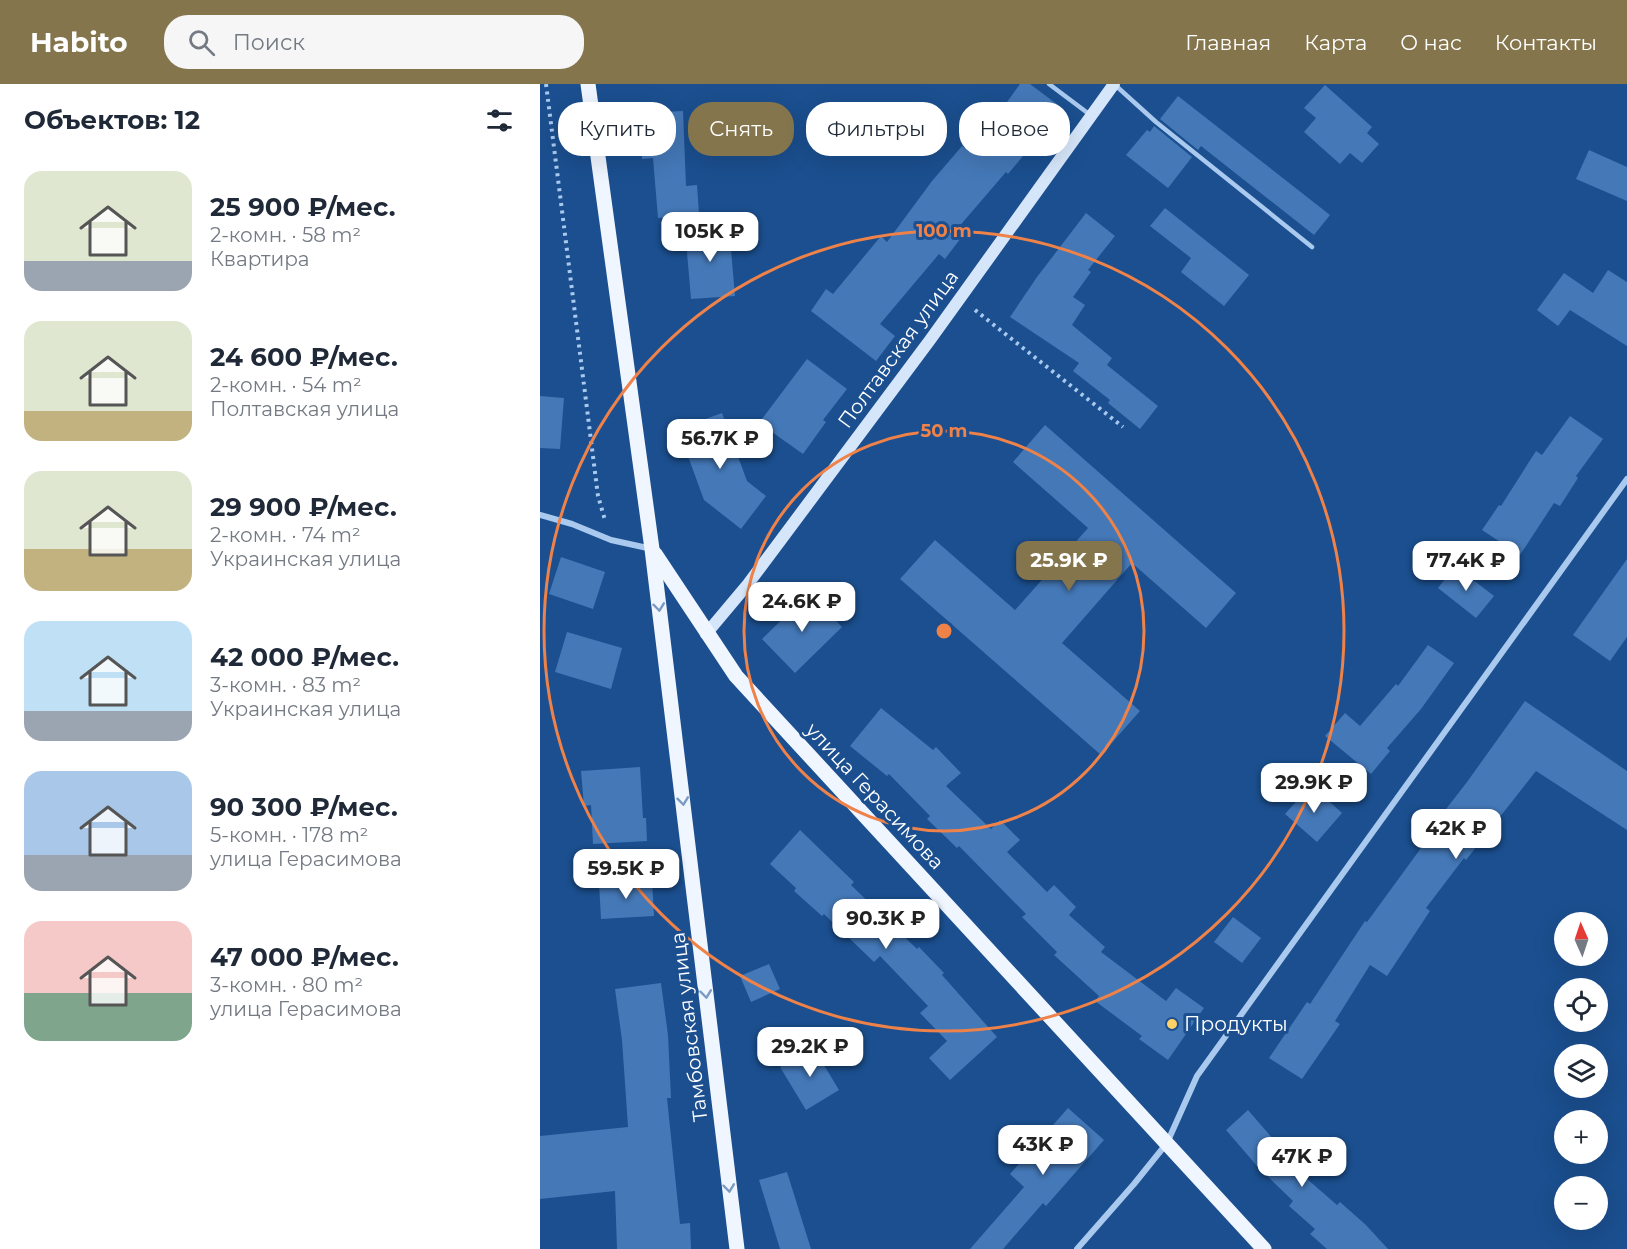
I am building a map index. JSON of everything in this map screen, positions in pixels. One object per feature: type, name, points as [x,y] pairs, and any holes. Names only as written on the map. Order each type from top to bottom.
[{"type":"main road","name":"Тамбовская улица","points":[[588,84],[652,549],[737,1249]]},
{"type":"main road","name":"улица Герасимова","points":[[652,549],[706,634],[736,676],[1264,1249]]},
{"type":"street","name":"Полтавская улица","points":[[706,634],[748,584],[960,298],[1114,84]]},
{"type":"street","points":[[1077,1249],[1167,1143],[1197,1076],[1627,479]]},
{"type":"street","points":[[540,515],[572,524],[611,540],[652,549]]},
{"type":"lane","points":[[1048,84],[1091,116]]},
{"type":"lane","points":[[1114,84],[1156,122],[1312,247]]},
{"type":"path","points":[[546,84],[597,496],[611,540]]},
{"type":"path","points":[[960,298],[1123,427]]},
{"type":"building","points":[[1020,84],[1030,84],[1054,102],[1007,102]]},
{"type":"building","points":[[1325,85],[1372,127],[1367,133],[1379,144],[1362,163],[1350,153],[1340,164],[1304,132],[1316,118],[1304,108]]},
{"type":"building","points":[[1178,96],[1330,215],[1314,235],[1201,146],[1198,150],[1160,119]]},
{"type":"building","points":[[676,111],[683,111],[686,186],[697,185],[699,214],[658,218],[653,158],[642,159],[642,156],[676,156]]},
{"type":"building","points":[[1154,126],[1192,157],[1168,188],[1126,155],[1147,130],[1150,132]]},
{"type":"building","points":[[959,150],[959,156],[1023,156],[1008,174],[1006,172],[957,229],[964,234],[945,259],[939,254],[880,324],[895,336],[876,361],[811,311],[826,289],[833,294],[881,236],[887,242],[932,181]]},
{"type":"building","points":[[1589,150],[1627,167],[1627,201],[1576,179]]},
{"type":"building","points":[[1165,208],[1249,275],[1224,306],[1181,272],[1191,258],[1150,226]]},
{"type":"building","points":[[1086,213],[1115,236],[1088,270],[1091,272],[1073,297],[1085,305],[1072,325],[1112,358],[1107,365],[1158,406],[1140,429],[1108,403],[1110,400],[1073,371],[1079,363],[1010,317],[1037,277]]},
{"type":"building","points":[[729,226],[735,296],[691,299],[685,229]]},
{"type":"building","points":[[1608,270],[1627,282],[1627,346],[1570,310],[1558,326],[1537,310],[1564,273],[1593,293]]},
{"type":"building","points":[[807,359],[847,389],[823,420],[826,422],[803,454],[759,423]]},
{"type":"building","points":[[540,396],[564,398],[560,449],[540,448]]},
{"type":"building","points":[[722,413],[747,481],[766,496],[741,529],[704,500],[678,429]]},
{"type":"building","points":[[1570,416],[1603,439],[1576,476],[1578,478],[1560,506],[1554,503],[1520,555],[1482,530],[1499,505],[1501,506],[1536,451],[1542,455]]},
{"type":"building","points":[[1045,425],[1236,593],[1206,628],[1132,563],[1062,643],[1140,711],[1101,755],[900,579],[935,540],[1015,610],[1088,528],[1013,462]]},
{"type":"building","points":[[561,557],[605,572],[593,609],[549,594]]},
{"type":"building","points":[[1627,559],[1627,637],[1610,661],[1573,635]]},
{"type":"building","points":[[1455,566],[1494,596],[1476,618],[1438,588]]},
{"type":"building","points":[[809,593],[842,627],[795,673],[762,639]]},
{"type":"building","points":[[567,632],[622,648],[611,689],[555,672]]},
{"type":"building","points":[[1428,645],[1454,663],[1421,709],[1387,748],[1390,751],[1371,774],[1325,736],[1345,713],[1360,726],[1396,684],[1398,686]]},
{"type":"building","points":[[1525,701],[1627,771],[1627,830],[1536,771],[1426,908],[1430,911],[1387,976],[1370,965],[1335,1021],[1340,1024],[1302,1079],[1269,1058],[1307,1002],[1310,1004],[1365,921],[1367,922],[1432,833],[1429,831]]},
{"type":"building","points":[[881,708],[933,750],[936,747],[961,773],[946,786],[991,829],[1000,820],[1020,840],[1007,852],[1047,892],[1054,885],[1076,907],[1069,915],[1105,947],[1101,952],[1166,1001],[1176,988],[1204,1008],[1168,1060],[1139,1039],[1142,1036],[1095,1001],[1099,996],[1054,955],[1057,952],[1022,917],[1026,914],[959,846],[957,848],[927,819],[930,816],[889,774],[887,776],[850,746]]},
{"type":"building","points":[[640,767],[643,818],[646,818],[647,841],[593,844],[591,805],[584,806],[581,771]]},
{"type":"building","points":[[1311,785],[1342,813],[1317,842],[1285,814]]},
{"type":"building","points":[[800,830],[854,882],[851,885],[944,973],[942,975],[997,1037],[950,1080],[929,1058],[947,1041],[920,1013],[928,1006],[880,956],[874,962],[824,914],[822,916],[794,891],[796,888],[770,864]]},
{"type":"building","points":[[652,881],[654,916],[601,919],[599,883]]},
{"type":"building","points":[[1233,917],[1261,938],[1242,963],[1214,942]]},
{"type":"building","points":[[769,964],[780,989],[751,1002],[740,976]]},
{"type":"building","points":[[661,983],[668,1035],[671,1098],[667,1098],[680,1224],[690,1223],[691,1249],[617,1249],[615,1191],[540,1199],[540,1136],[628,1127],[622,1040],[615,989]]},
{"type":"building","points":[[813,1047],[839,1090],[806,1110],[780,1067]]},
{"type":"building","points":[[1068,1108],[1104,1140],[1046,1206],[1043,1203],[1003,1249],[970,1249],[1024,1187],[1010,1174]]},
{"type":"building","points":[[1248,1110],[1279,1146],[1287,1137],[1310,1159],[1298,1171],[1337,1205],[1340,1202],[1388,1249],[1327,1249],[1310,1234],[1315,1229],[1289,1206],[1293,1201],[1257,1166],[1226,1130]]},
{"type":"building","points":[[787,1172],[811,1249],[780,1249],[759,1180]]},
{"type":"place","name":"Продукты","points":[[1172,1024]]}]
